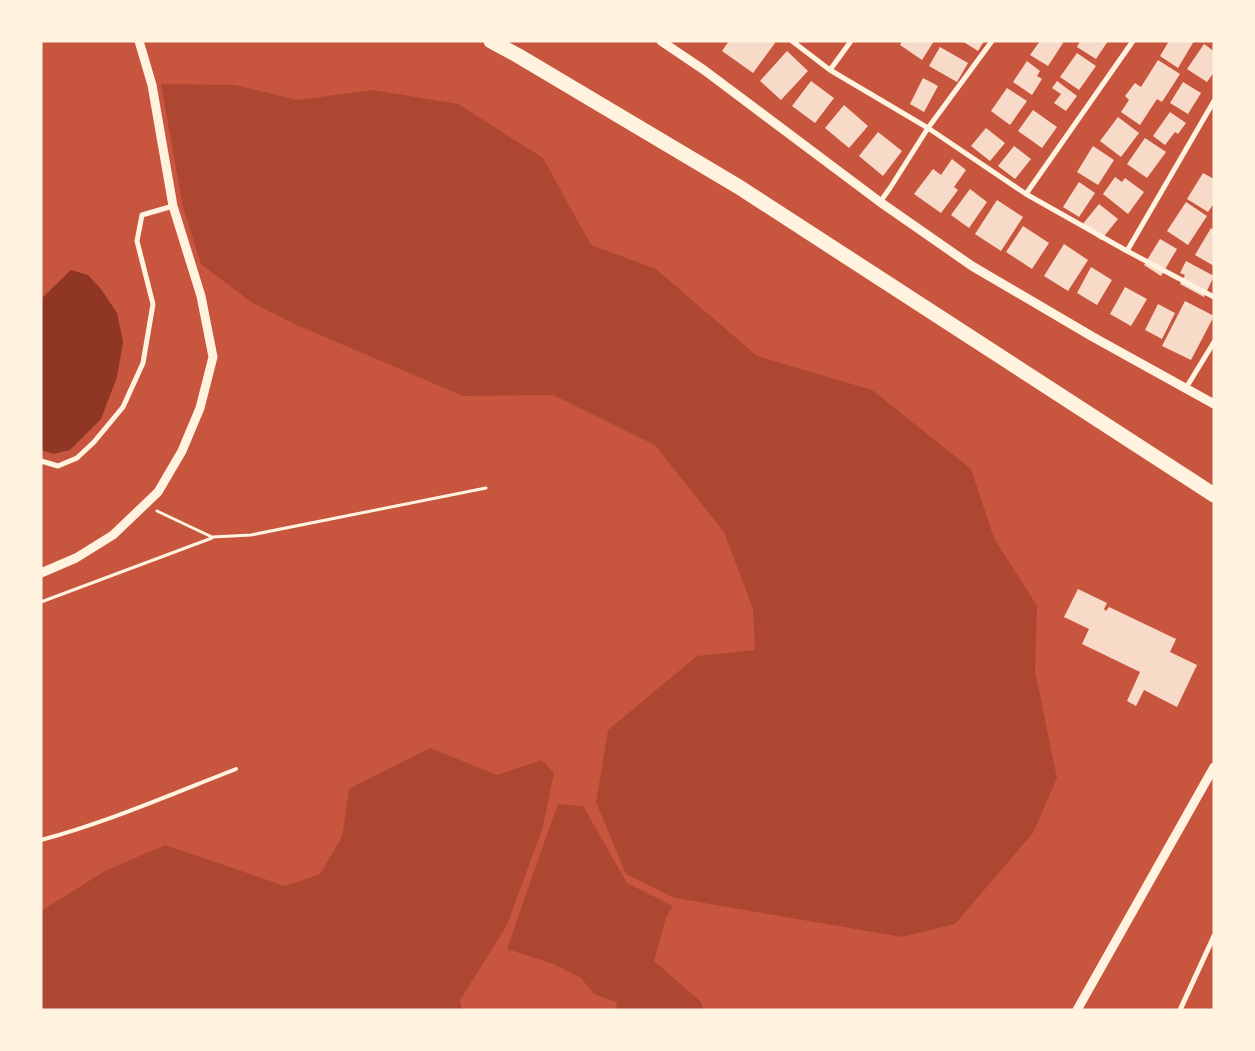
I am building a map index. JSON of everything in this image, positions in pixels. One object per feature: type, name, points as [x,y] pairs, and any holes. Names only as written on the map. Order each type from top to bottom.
[{"type":"highway","points":[[490,41],[517,55],[739,187],[1214,495]]},
{"type":"street","points":[[41,573],[76,558],[113,535],[158,492],[182,451],[200,408],[213,358],[202,296],[173,206],[152,85],[139,41]]},
{"type":"street","points":[[661,41],[704,70],[880,202],[972,266],[1093,337],[1214,404]]},
{"type":"street","points":[[792,41],[830,70],[928,128],[1026,194],[1127,252],[1214,297]]},
{"type":"street","points":[[830,70],[851,41]]},
{"type":"street","points":[[880,202],[928,128],[992,41]]},
{"type":"street","points":[[1026,194],[1133,41]]},
{"type":"street","points":[[1127,252],[1214,101]]},
{"type":"street","points":[[41,461],[58,466],[77,458],[94,442],[123,407],[143,363],[152,304],[137,242],[142,215],[173,206]]},
{"type":"street","points":[[1186,388],[1214,342]]},
{"type":"street","points":[[1078,1010],[1214,766]]},
{"type":"street","points":[[1180,1010],[1214,936]]},
{"type":"lane","points":[[41,840],[65,834],[133,810],[236,769]]},
{"type":"path","points":[[41,602],[212,537],[251,535],[486,488]]},
{"type":"path","points":[[145,506],[212,537]]},
{"type":"shaded area","points":[[161,84],[235,85],[297,100],[373,90],[458,104],[543,158],[591,245],[656,269],[757,356],[872,390],[971,469],[994,538],[1037,606],[1035,671],[1057,778],[1033,833],[955,924],[902,937],[675,898],[626,874],[596,802],[608,730],[697,656],[755,650],[753,609],[724,532],[655,445],[553,395],[463,396],[299,326],[251,302],[201,264],[183,207]]},
{"type":"shaded area","points":[[71,270],[88,275],[101,289],[117,313],[123,342],[117,377],[101,419],[70,450],[53,454],[41,450],[41,299]]},
{"type":"shaded area","points":[[430,748],[497,775],[542,760],[554,773],[543,827],[507,925],[460,1000],[462,1010],[41,1010],[41,911],[105,871],[165,845],[285,886],[320,874],[342,837],[349,789]]},
{"type":"shaded area","points":[[558,804],[583,806],[627,883],[673,906],[666,918],[654,961],[701,1002],[704,1010],[617,1010],[616,1002],[594,994],[581,978],[553,964],[507,949]]},
{"type":"building","points":[[729,41],[772,41],[775,43],[753,73],[722,51]]},
{"type":"building","points":[[902,41],[934,41],[922,60],[900,45]]},
{"type":"building","points":[[962,41],[984,41],[978,51]]},
{"type":"building","points":[[1040,41],[1061,41],[1063,43],[1048,66],[1030,55]]},
{"type":"building","points":[[1080,41],[1108,41],[1096,59],[1077,47]]},
{"type":"building","points":[[1169,41],[1194,41],[1178,68],[1160,56]]},
{"type":"building","points":[[1204,44],[1214,51],[1214,72],[1207,82],[1187,69]]},
{"type":"building","points":[[940,47],[968,63],[957,82],[929,66]]},
{"type":"building","points":[[787,51],[808,71],[781,100],[760,81]]},
{"type":"building","points":[[1077,53],[1096,66],[1079,90],[1060,77]]},
{"type":"building","points":[[1158,60],[1180,74],[1162,102],[1157,99],[1140,125],[1121,112],[1129,100],[1125,96],[1135,83],[1141,87]]},
{"type":"building","points":[[1027,61],[1040,71],[1037,76],[1042,79],[1032,95],[1013,82]]},
{"type":"building","points":[[923,78],[938,86],[924,112],[910,104]]},
{"type":"building","points":[[811,81],[834,98],[815,123],[792,106]]},
{"type":"building","points":[[1057,81],[1077,96],[1066,111],[1054,103],[1061,94],[1052,88]]},
{"type":"building","points":[[1183,82],[1201,93],[1188,114],[1170,103]]},
{"type":"building","points":[[1007,88],[1027,101],[1010,125],[991,111]]},
{"type":"building","points":[[844,105],[868,126],[849,148],[825,128]]},
{"type":"building","points":[[1033,110],[1057,127],[1042,148],[1018,131]]},
{"type":"building","points":[[1170,112],[1186,123],[1178,134],[1175,132],[1165,145],[1153,136]]},
{"type":"building","points":[[1118,117],[1139,133],[1121,157],[1100,141]]},
{"type":"building","points":[[986,128],[1005,143],[990,161],[971,146]]},
{"type":"building","points":[[878,132],[902,151],[883,176],[859,156]]},
{"type":"building","points":[[1145,138],[1166,152],[1147,178],[1127,164]]},
{"type":"building","points":[[1014,146],[1031,159],[1015,179],[998,166]]},
{"type":"building","points":[[1093,146],[1114,160],[1098,185],[1077,172]]},
{"type":"building","points":[[952,159],[966,170],[954,187],[958,190],[941,213],[914,194],[933,169],[941,175]]},
{"type":"building","points":[[1203,173],[1214,179],[1214,203],[1208,212],[1187,199]]},
{"type":"building","points":[[1115,177],[1122,182],[1125,178],[1144,192],[1128,214],[1103,194]]},
{"type":"building","points":[[1079,182],[1095,193],[1079,217],[1063,207]]},
{"type":"building","points":[[970,189],[987,202],[969,228],[951,215]]},
{"type":"building","points":[[997,200],[1023,217],[1001,251],[975,234]]},
{"type":"building","points":[[1186,202],[1207,216],[1188,245],[1167,231]]},
{"type":"building","points":[[1099,204],[1118,219],[1101,240],[1082,225]]},
{"type":"building","points":[[1023,226],[1049,243],[1032,269],[1006,252]]},
{"type":"building","points":[[1211,228],[1214,230],[1214,266],[1195,255]]},
{"type":"building","points":[[1160,239],[1177,249],[1161,276],[1144,265]]},
{"type":"building","points":[[1064,244],[1088,260],[1068,291],[1044,276]]},
{"type":"building","points":[[1186,261],[1214,276],[1204,297],[1180,284],[1185,275],[1180,273]]},
{"type":"building","points":[[1091,267],[1112,280],[1097,305],[1077,293]]},
{"type":"building","points":[[1125,287],[1147,299],[1131,326],[1110,314]]},
{"type":"building","points":[[1185,301],[1214,316],[1191,360],[1162,346]]},
{"type":"building","points":[[1158,304],[1175,313],[1162,339],[1145,330]]},
{"type":"building","points":[[1078,589],[1107,603],[1104,609],[1106,611],[1109,607],[1176,639],[1170,652],[1197,665],[1177,707],[1144,690],[1136,706],[1127,701],[1140,672],[1082,644],[1089,629],[1064,617]]}]
